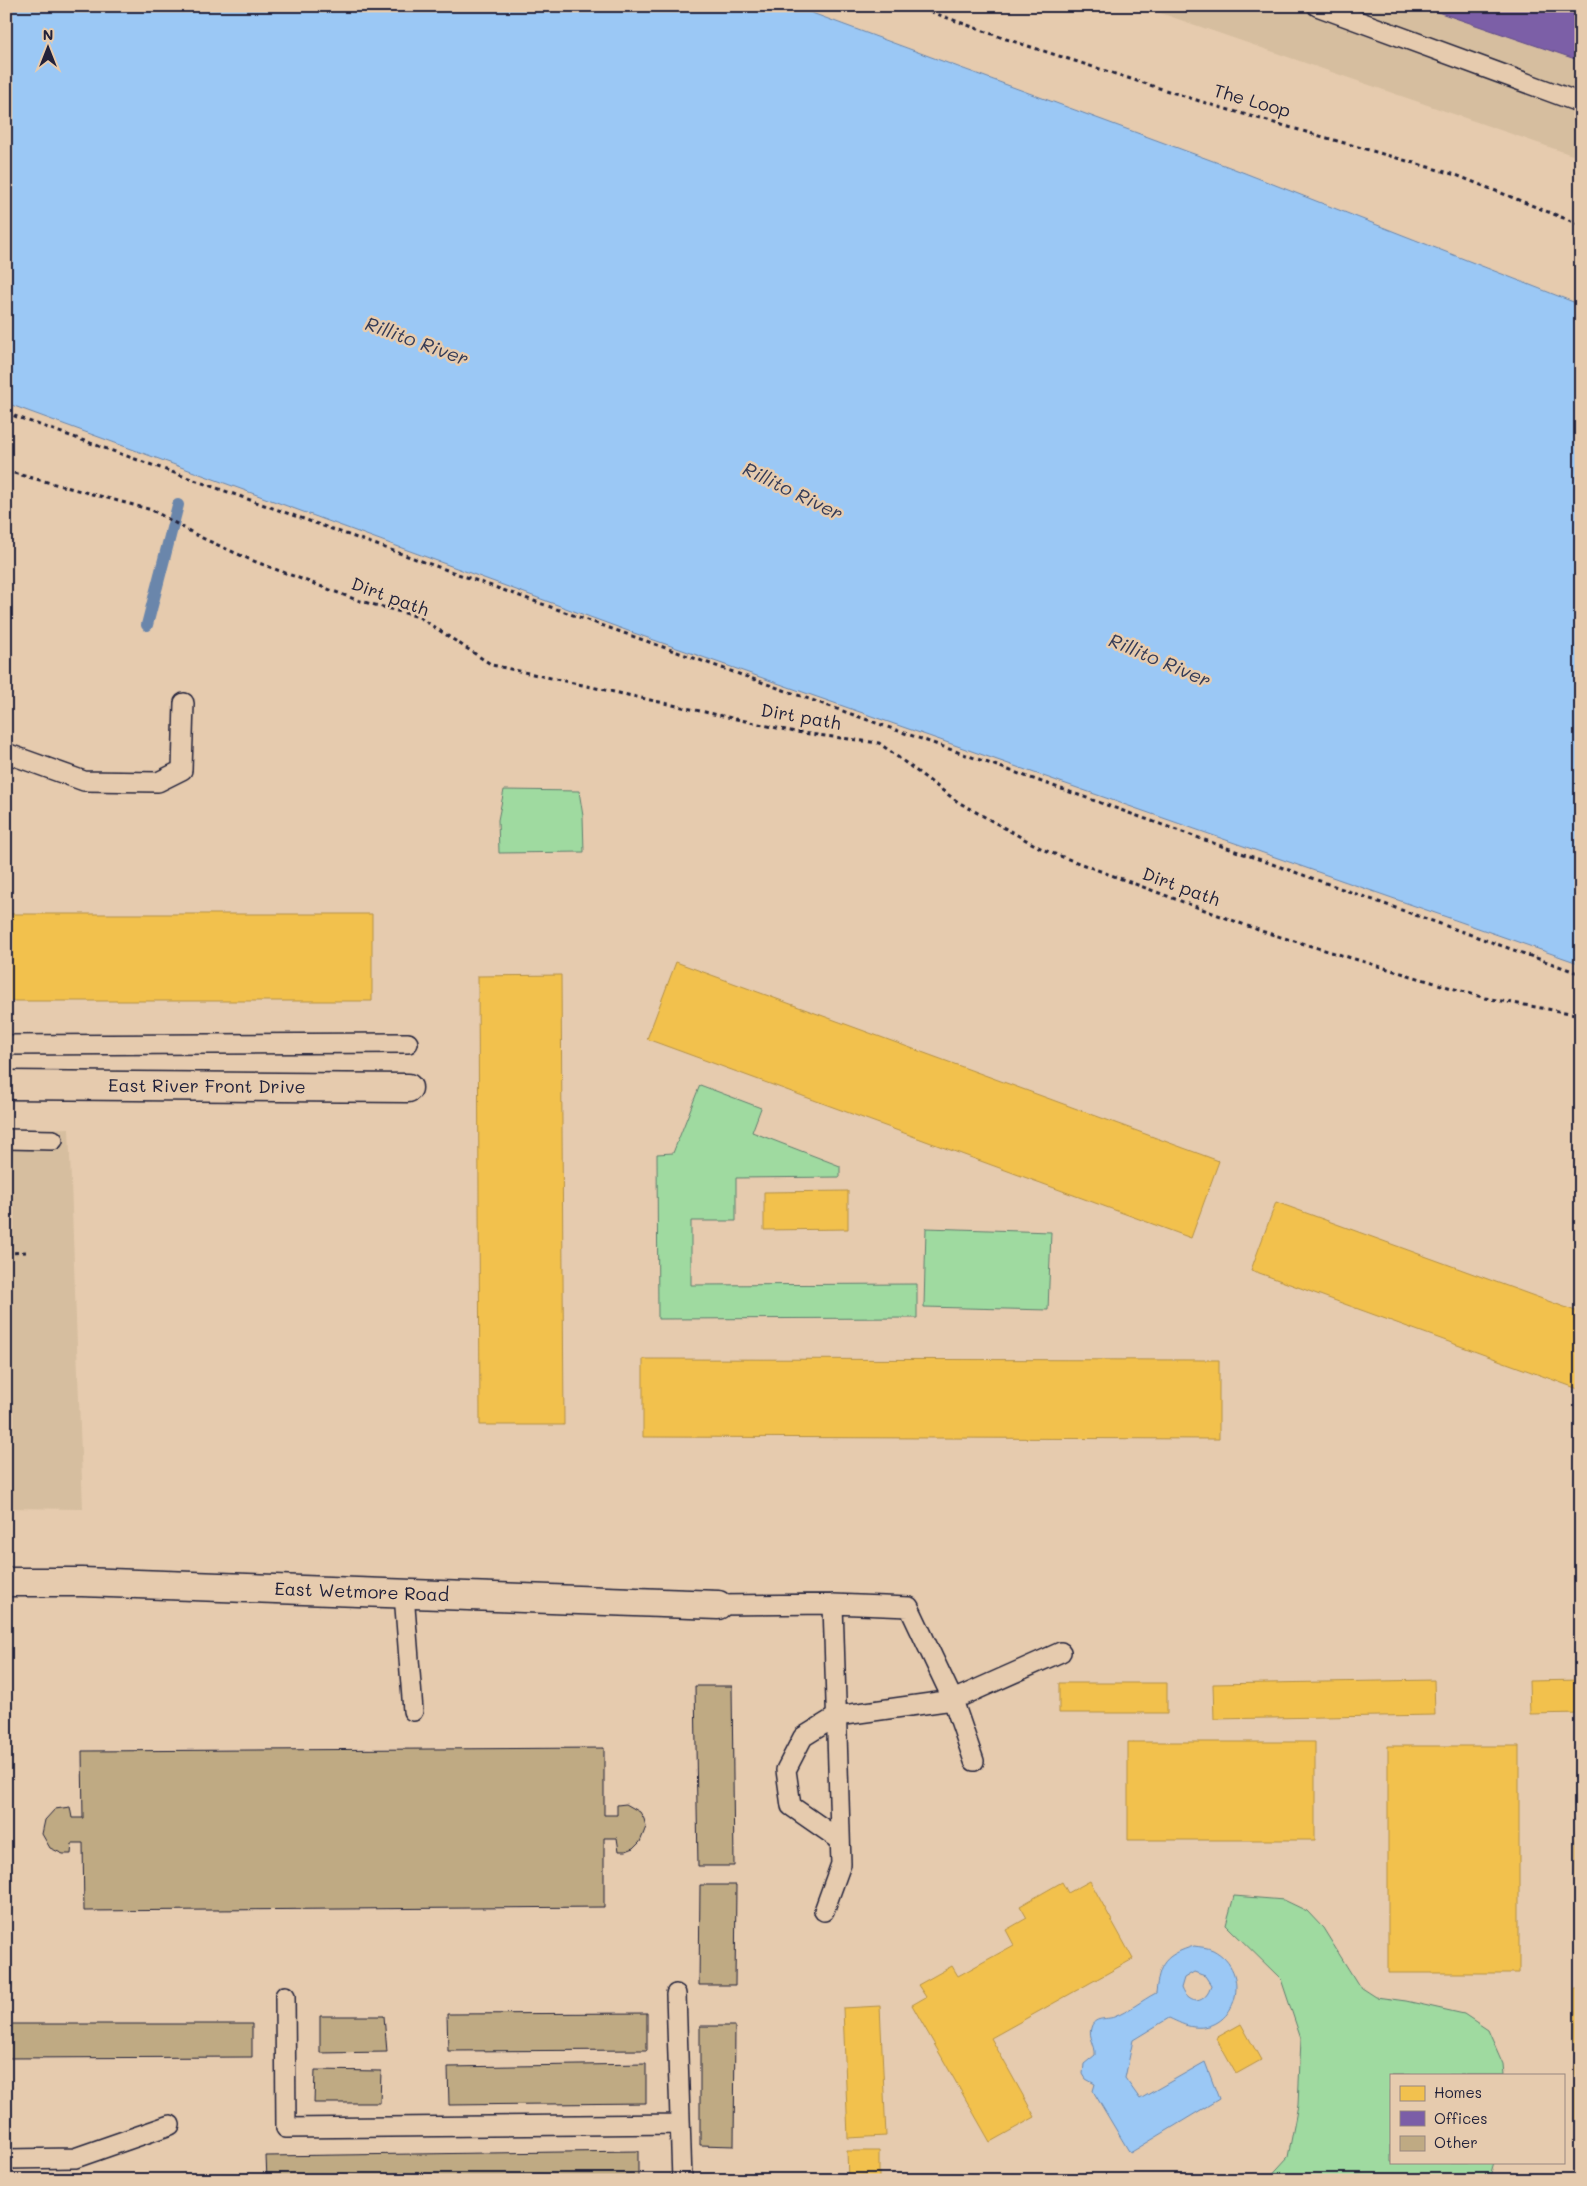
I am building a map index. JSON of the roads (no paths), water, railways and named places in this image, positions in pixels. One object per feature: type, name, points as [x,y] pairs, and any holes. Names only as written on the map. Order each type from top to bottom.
[{"type":"street","name":"East River Front Drive","points":[[6,1085],[408,1088]]},
{"type":"street","name":"East Wetmore Road","points":[[6,1582],[82,1582],[718,1605]]},
{"type":"lane","points":[[1317,6],[1342,11],[1581,103]]},
{"type":"lane","points":[[6,753],[84,781],[158,782],[182,770],[184,703]]},
{"type":"lane","points":[[6,1045],[408,1043]]},
{"type":"lane","points":[[6,1139],[53,1140]]},
{"type":"lane","points":[[404,1594],[413,1711]]},
{"type":"lane","points":[[824,1911],[841,1864],[833,1604]]},
{"type":"lane","points":[[718,1605],[833,1604],[909,1607],[953,1700],[974,1761]]},
{"type":"lane","points":[[840,1840],[791,1806],[786,1770],[803,1737],[837,1716],[953,1700],[1061,1652]]},
{"type":"lane","points":[[676,1994],[682,2180]]},
{"type":"lane","points":[[285,1996],[286,2128],[680,2124]]},
{"type":"lane","points":[[6,2159],[74,2158],[170,2125]]},
{"type":"water","name":"Rillito River","points":[[6,6],[793,6],[1232,168],[1581,305],[1581,964],[631,632],[6,403]]},
{"type":"water","points":[[1194,1946],[1208,1948],[1225,1960],[1233,1972],[1236,1985],[1235,1998],[1221,2020],[1209,2026],[1194,2027],[1169,2018],[1133,2040],[1125,2078],[1140,2099],[1205,2062],[1219,2099],[1130,2153],[1093,2091],[1095,2084],[1086,2079],[1083,2074],[1084,2064],[1095,2055],[1090,2031],[1097,2020],[1119,2015],[1156,1993],[1159,1974],[1165,1962],[1184,1949]],"holes":[[[1194,1972],[1205,1976],[1211,1985],[1206,1996],[1197,2001],[1188,1998],[1181,1988],[1184,1978]]]},
{"type":"waterway","points":[[147,625],[178,505]]}]
